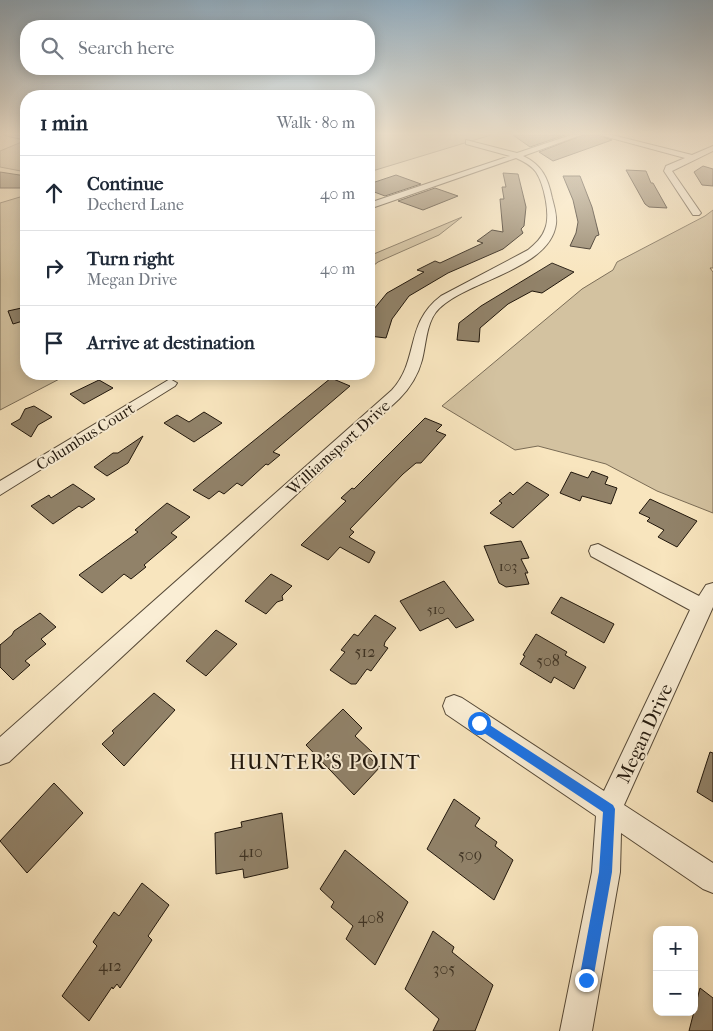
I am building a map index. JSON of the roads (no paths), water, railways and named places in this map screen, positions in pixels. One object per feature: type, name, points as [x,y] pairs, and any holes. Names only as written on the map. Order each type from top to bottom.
[{"type":"street","points":[[375,204],[435,183]]},
{"type":"street","name":"Williamsport Drive","points":[[0,753],[403,387],[413,370],[427,315],[433,308],[453,295],[528,255],[541,244],[551,226],[551,212],[544,183]]},
{"type":"street","points":[[676,183],[696,213]]},
{"type":"street","name":"Columbus Court","points":[[0,489],[170,384]]},
{"type":"street","points":[[598,551],[707,599]]},
{"type":"street","name":"Megan Drive","points":[[576,1031],[606,872],[609,809],[707,599]]},
{"type":"street","points":[[454,706],[713,879]]},
{"type":"district","name":"HUNTER'S POINT","points":[[325,762]]}]
